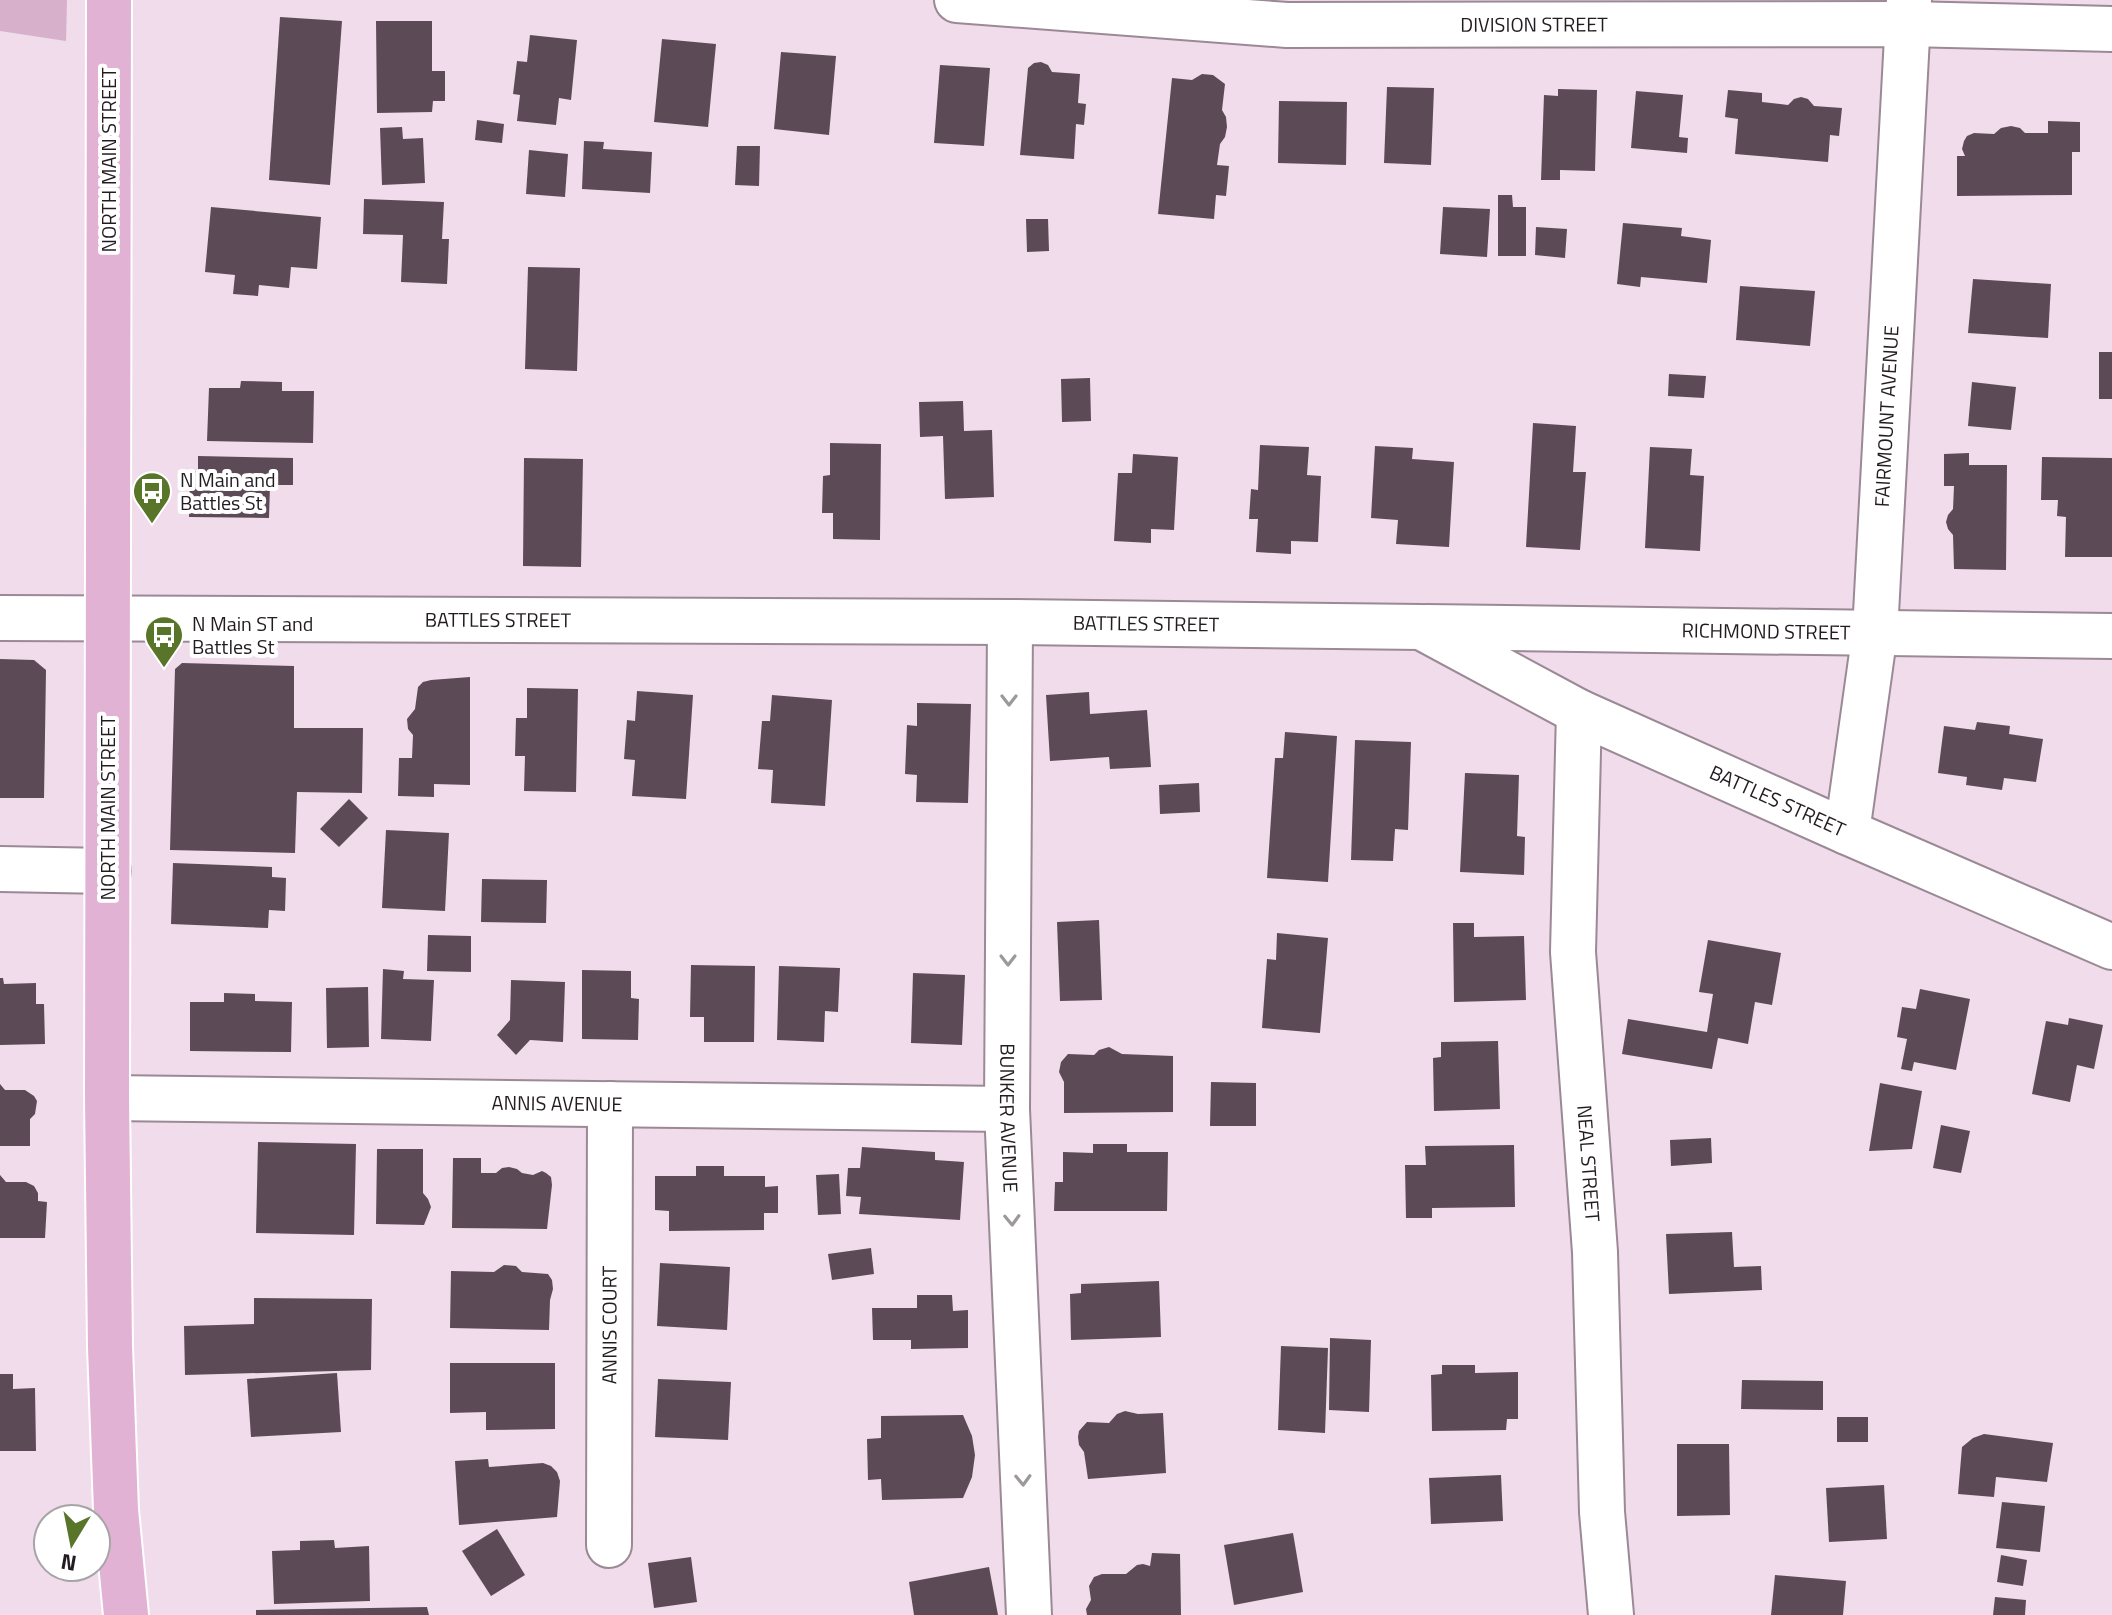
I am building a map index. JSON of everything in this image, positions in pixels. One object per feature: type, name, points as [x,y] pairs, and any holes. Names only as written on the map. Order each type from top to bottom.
[{"type":"main road","name":"NORTH MAIN STREET","points":[[109,0],[107,1098],[110,1347],[116,1510],[126,1615]]},
{"type":"street","name":"DIVISION STREET","points":[[957,0],[1285,12],[1908,12],[2112,29]]},
{"type":"street","name":"FAIRMOUNT AVENUE","points":[[1847,832],[1875,632],[1908,12]]},
{"type":"street","name":"BATTLES STREET","points":[[0,618],[1421,627],[1579,712],[2112,947]]},
{"type":"street","name":"BUNKER AVENUE","points":[[1010,622],[1007,1109],[1029,1615]]},
{"type":"street","name":"RICHMOND STREET","points":[[1421,627],[2112,636]]},
{"type":"street","name":"NEAL STREET","points":[[1579,712],[1573,952],[1595,1252],[1602,1512],[1611,1615]]},
{"type":"street","points":[[0,869],[108,871]]},
{"type":"street","name":"ANNIS AVENUE","points":[[107,1098],[1007,1109]]},
{"type":"street","name":"ANNIS COURT","points":[[609,1545],[610,1104]]},
{"type":"shaded area","points":[[0,0],[67,0],[66,41],[0,31]]},
{"type":"building","points":[[280,17],[342,21],[330,185],[269,180]]},
{"type":"building","points":[[376,21],[432,21],[432,71],[445,71],[445,101],[433,101],[432,112],[377,113]]},
{"type":"building","points":[[530,35],[577,40],[571,100],[559,98],[556,125],[517,121],[520,95],[513,94],[517,61],[527,62]]},
{"type":"building","points":[[662,39],[716,44],[708,127],[654,122]]},
{"type":"building","points":[[781,52],[836,56],[829,135],[774,129]]},
{"type":"building","points":[[1041,62],[1048,65],[1052,72],[1080,74],[1078,103],[1086,104],[1084,125],[1076,124],[1074,159],[1020,155],[1028,68]]},
{"type":"building","points":[[940,65],[990,68],[984,146],[934,143]]},
{"type":"building","points":[[1202,74],[1213,75],[1225,84],[1222,110],[1227,127],[1220,144],[1217,165],[1229,166],[1226,196],[1216,195],[1214,219],[1158,214],[1172,78],[1192,80]]},
{"type":"building","points":[[1387,87],[1434,88],[1431,165],[1384,163]]},
{"type":"building","points":[[1558,89],[1597,90],[1595,171],[1560,170],[1560,180],[1541,180],[1544,95],[1558,96]]},
{"type":"building","points":[[1728,90],[1762,93],[1762,102],[1788,105],[1801,97],[1814,106],[1842,108],[1839,136],[1830,135],[1828,162],[1735,154],[1738,119],[1725,117]]},
{"type":"building","points":[[1636,91],[1683,95],[1679,137],[1688,138],[1687,153],[1631,148]]},
{"type":"building","points":[[1279,101],[1347,102],[1346,165],[1278,163]]},
{"type":"building","points":[[477,120],[504,124],[502,143],[475,140]]},
{"type":"building","points":[[2048,121],[2080,122],[2080,152],[2072,152],[2072,195],[1957,196],[1957,156],[1965,156],[1962,149],[1967,136],[1974,133],[1994,134],[2001,128],[2011,126],[2025,133],[2048,133]]},
{"type":"building","points":[[402,127],[403,139],[423,138],[425,183],[382,185],[380,128]]},
{"type":"building","points":[[584,141],[604,142],[603,149],[652,152],[650,193],[582,189]]},
{"type":"building","points":[[737,146],[760,146],[759,186],[735,185]]},
{"type":"building","points":[[529,150],[568,154],[565,197],[526,194]]},
{"type":"building","points":[[1498,195],[1512,195],[1513,207],[1526,207],[1526,256],[1498,256]]},
{"type":"building","points":[[364,199],[444,202],[442,239],[449,239],[447,284],[401,282],[403,235],[363,234]]},
{"type":"building","points":[[211,207],[321,217],[317,269],[291,267],[289,288],[259,285],[258,296],[233,294],[235,275],[205,272]]},
{"type":"building","points":[[1443,207],[1490,209],[1487,257],[1440,254]]},
{"type":"building","points":[[1026,219],[1048,219],[1049,251],[1027,252]]},
{"type":"building","points":[[1623,223],[1682,228],[1681,236],[1711,240],[1707,283],[1641,277],[1640,287],[1617,284]]},
{"type":"building","points":[[1536,227],[1567,229],[1565,258],[1535,255]]},
{"type":"building","points":[[528,267],[580,268],[577,371],[525,369]]},
{"type":"building","points":[[1973,279],[2051,284],[2048,338],[1968,333]]},
{"type":"building","points":[[1740,286],[1815,291],[1810,346],[1736,340]]},
{"type":"building","points":[[2099,352],[2112,352],[2112,399],[2099,399]]},
{"type":"building","points":[[1669,374],[1706,376],[1704,398],[1668,396]]},
{"type":"building","points":[[1090,378],[1091,421],[1062,422],[1061,379]]},
{"type":"building","points":[[241,381],[282,382],[282,391],[314,391],[313,443],[207,441],[209,388],[240,388]]},
{"type":"building","points":[[1972,382],[2016,387],[2011,430],[1968,426]]},
{"type":"building","points":[[963,401],[964,431],[992,430],[994,497],[945,499],[943,436],[920,437],[919,402]]},
{"type":"building","points":[[1533,423],[1576,426],[1573,472],[1586,472],[1580,550],[1526,547]]},
{"type":"building","points":[[830,443],[881,444],[880,540],[833,539],[833,513],[822,513],[823,476],[830,475]]},
{"type":"building","points":[[1260,445],[1309,447],[1307,475],[1321,476],[1318,542],[1291,541],[1291,554],[1256,552],[1258,519],[1249,519],[1251,489],[1258,490]]},
{"type":"building","points":[[1375,446],[1413,448],[1412,459],[1454,462],[1449,547],[1396,544],[1398,520],[1371,518]]},
{"type":"building","points":[[1650,447],[1692,449],[1690,475],[1704,476],[1700,551],[1645,548]]},
{"type":"building","points":[[1969,453],[1969,465],[2007,465],[2006,570],[1954,569],[1953,535],[1946,522],[1953,509],[1954,486],[1944,486],[1944,454]]},
{"type":"building","points":[[1133,454],[1178,457],[1174,530],[1151,529],[1151,543],[1114,541],[1118,473],[1132,473]]},
{"type":"building","points":[[198,456],[293,458],[293,485],[270,485],[269,518],[189,517],[190,471],[198,471]]},
{"type":"building","points":[[2042,457],[2112,458],[2112,557],[2065,557],[2066,517],[2057,516],[2058,500],[2041,500]]},
{"type":"building","points":[[524,458],[583,459],[581,567],[523,566]]},
{"type":"building","points":[[0,659],[34,660],[46,670],[44,798],[0,798]]},
{"type":"building","points":[[182,663],[294,666],[294,728],[363,728],[362,793],[297,792],[295,853],[170,850],[175,669]]},
{"type":"building","points":[[470,677],[470,785],[434,784],[434,797],[398,796],[399,758],[412,758],[413,735],[408,729],[407,719],[415,709],[418,687],[431,680]]},
{"type":"building","points":[[527,688],[578,689],[576,792],[524,791],[525,756],[515,756],[516,718],[527,718]]},
{"type":"building","points":[[637,691],[693,695],[686,799],[632,796],[635,760],[624,759],[627,720],[635,721]]},
{"type":"building","points":[[1089,692],[1090,714],[1147,710],[1151,767],[1110,769],[1109,757],[1050,761],[1046,695]]},
{"type":"building","points":[[772,695],[832,700],[825,806],[771,803],[773,770],[758,769],[762,721],[770,721]]},
{"type":"building","points":[[917,703],[971,704],[968,803],[916,802],[917,775],[905,774],[907,725],[917,726]]},
{"type":"building","points":[[1977,722],[2010,726],[2009,734],[2043,739],[2036,782],[2004,778],[2002,790],[1966,785],[1967,777],[1938,773],[1944,726],[1975,730]]},
{"type":"building","points":[[1285,732],[1337,736],[1328,882],[1267,878],[1275,758],[1283,758]]},
{"type":"building","points":[[1355,740],[1411,742],[1408,830],[1395,829],[1393,861],[1351,860]]},
{"type":"building","points":[[1465,773],[1519,775],[1517,836],[1525,837],[1524,875],[1460,872]]},
{"type":"building","points":[[1199,783],[1200,812],[1160,814],[1159,785]]},
{"type":"building","points":[[349,799],[368,818],[339,847],[320,829]]},
{"type":"building","points":[[386,830],[449,833],[445,911],[382,908]]},
{"type":"building","points":[[173,863],[272,867],[272,877],[286,878],[285,911],[269,910],[268,928],[171,924]]},
{"type":"building","points":[[482,879],[547,880],[546,923],[481,922]]},
{"type":"building","points":[[1099,920],[1102,1000],[1060,1001],[1057,922]]},
{"type":"building","points":[[1453,923],[1474,923],[1474,937],[1524,936],[1526,1000],[1454,1002]]},
{"type":"building","points":[[1277,933],[1328,938],[1320,1033],[1262,1028],[1267,959],[1276,960]]},
{"type":"building","points":[[428,935],[471,936],[471,972],[427,971]]},
{"type":"building","points":[[1708,940],[1781,953],[1772,1005],[1755,1002],[1748,1044],[1718,1038],[1712,1069],[1622,1054],[1628,1019],[1707,1032],[1713,994],[1699,992]]},
{"type":"building","points":[[691,965],[755,966],[754,1042],[704,1042],[704,1017],[690,1017]]},
{"type":"building","points":[[779,966],[840,968],[838,1012],[825,1011],[824,1042],[777,1040]]},
{"type":"building","points":[[383,969],[404,971],[403,979],[434,980],[431,1041],[381,1039]]},
{"type":"building","points":[[582,970],[631,971],[631,998],[639,999],[638,1040],[582,1039]]},
{"type":"building","points":[[913,973],[965,975],[962,1045],[911,1043]]},
{"type":"building","points":[[0,978],[3,978],[4,984],[36,983],[36,1004],[44,1004],[45,1044],[0,1045]]},
{"type":"building","points":[[511,980],[565,982],[563,1042],[530,1040],[516,1055],[497,1035],[510,1020]]},
{"type":"building","points":[[368,987],[369,1047],[327,1048],[326,988]]},
{"type":"building","points":[[1920,989],[1970,999],[1956,1070],[1914,1062],[1912,1071],[1901,1069],[1907,1039],[1897,1037],[1902,1007],[1916,1009]]},
{"type":"building","points":[[224,993],[255,994],[255,1001],[292,1002],[291,1052],[190,1051],[190,1002],[224,1002]]},
{"type":"building","points":[[2069,1018],[2103,1025],[2094,1069],[2077,1065],[2070,1102],[2032,1094],[2046,1021],[2068,1025]]},
{"type":"building","points":[[1498,1041],[1500,1109],[1434,1111],[1433,1058],[1441,1057],[1441,1042]]},
{"type":"building","points":[[1109,1047],[1122,1054],[1173,1056],[1173,1112],[1064,1113],[1064,1082],[1059,1072],[1061,1062],[1068,1054],[1094,1055]]},
{"type":"building","points":[[1211,1082],[1256,1083],[1256,1126],[1210,1126]]},
{"type":"building","points":[[1880,1083],[1922,1091],[1912,1149],[1869,1151]]},
{"type":"building","points":[[0,1084],[5,1090],[25,1090],[37,1101],[35,1114],[30,1119],[30,1146],[0,1146]]},
{"type":"building","points":[[1941,1125],[1970,1131],[1961,1173],[1933,1168]]},
{"type":"building","points":[[1711,1138],[1712,1163],[1671,1166],[1670,1140]]},
{"type":"building","points":[[258,1142],[356,1144],[354,1235],[256,1233]]},
{"type":"building","points":[[1093,1144],[1127,1144],[1127,1152],[1168,1152],[1167,1211],[1054,1211],[1055,1182],[1063,1182],[1063,1152],[1093,1153]]},
{"type":"building","points":[[1514,1145],[1515,1207],[1432,1208],[1432,1218],[1406,1218],[1405,1165],[1426,1165],[1425,1146]]},
{"type":"building","points":[[862,1147],[935,1152],[935,1160],[964,1162],[960,1220],[859,1214],[861,1197],[846,1196],[848,1168],[860,1168]]},
{"type":"building","points":[[377,1149],[423,1149],[423,1193],[431,1207],[424,1225],[376,1224]]},
{"type":"building","points":[[453,1158],[481,1158],[481,1173],[496,1173],[509,1167],[533,1175],[542,1171],[546,1173],[551,1177],[552,1185],[547,1229],[452,1228]]},
{"type":"building","points":[[696,1166],[724,1166],[724,1176],[765,1176],[765,1187],[778,1186],[778,1213],[764,1213],[764,1230],[669,1231],[669,1211],[655,1210],[655,1176],[696,1176]]},
{"type":"building","points":[[839,1174],[841,1214],[818,1215],[816,1175]]},
{"type":"building","points":[[0,1175],[6,1182],[26,1182],[34,1186],[38,1201],[47,1202],[45,1238],[0,1238]]},
{"type":"building","points":[[1732,1232],[1734,1267],[1761,1266],[1762,1290],[1669,1294],[1666,1234]]},
{"type":"building","points":[[871,1248],[874,1274],[832,1280],[828,1254]]},
{"type":"building","points":[[660,1263],[730,1267],[727,1330],[657,1326]]},
{"type":"building","points":[[504,1265],[516,1266],[522,1272],[548,1274],[553,1289],[549,1330],[450,1328],[451,1271],[494,1272]]},
{"type":"building","points":[[1159,1281],[1161,1337],[1071,1340],[1070,1294],[1081,1293],[1081,1284]]},
{"type":"building","points":[[917,1295],[952,1295],[953,1311],[968,1310],[968,1348],[911,1349],[911,1340],[873,1340],[872,1308],[917,1308]]},
{"type":"building","points":[[254,1298],[372,1299],[371,1370],[185,1375],[184,1326],[254,1324]]},
{"type":"building","points":[[1330,1338],[1371,1340],[1369,1412],[1329,1410]]},
{"type":"building","points":[[1281,1346],[1328,1348],[1325,1433],[1278,1430]]},
{"type":"building","points":[[450,1363],[555,1363],[555,1429],[486,1430],[486,1412],[450,1413]]},
{"type":"building","points":[[1442,1365],[1475,1365],[1475,1373],[1518,1372],[1518,1419],[1507,1419],[1506,1430],[1432,1431],[1431,1375],[1442,1374]]},
{"type":"building","points":[[337,1373],[341,1432],[251,1437],[247,1379]]},
{"type":"building","points":[[0,1374],[13,1374],[13,1389],[35,1388],[36,1451],[0,1451]]},
{"type":"building","points":[[658,1379],[731,1382],[728,1440],[655,1437]]},
{"type":"building","points":[[1742,1380],[1823,1381],[1823,1410],[1741,1409]]},
{"type":"building","points":[[1125,1411],[1163,1413],[1166,1473],[1088,1479],[1084,1452],[1079,1445],[1079,1431],[1087,1422],[1109,1423]]},
{"type":"building","points":[[963,1415],[972,1436],[975,1455],[972,1477],[963,1498],[882,1500],[881,1479],[868,1480],[867,1439],[881,1438],[881,1416]]},
{"type":"building","points":[[1837,1417],[1868,1417],[1868,1442],[1837,1442]]},
{"type":"building","points":[[1984,1434],[2053,1443],[2047,1482],[1996,1477],[1994,1497],[1958,1494],[1962,1447]]},
{"type":"building","points":[[1677,1444],[1729,1444],[1730,1515],[1677,1516]]},
{"type":"building","points":[[488,1459],[489,1467],[543,1463],[551,1466],[560,1481],[557,1517],[459,1525],[455,1461]]},
{"type":"building","points":[[1501,1475],[1503,1521],[1431,1524],[1429,1478]]},
{"type":"building","points":[[1884,1485],[1887,1539],[1829,1542],[1826,1488]]},
{"type":"building","points":[[2002,1502],[2045,1506],[2040,1552],[1996,1548]]},
{"type":"building","points":[[497,1529],[525,1575],[491,1596],[462,1551]]},
{"type":"building","points":[[1293,1533],[1303,1592],[1234,1605],[1224,1545]]},
{"type":"building","points":[[334,1540],[335,1548],[369,1546],[370,1601],[274,1604],[272,1551],[300,1550],[300,1541]]},
{"type":"building","points":[[1152,1553],[1180,1554],[1181,1615],[1087,1615],[1086,1609],[1091,1600],[1089,1586],[1094,1577],[1126,1574],[1137,1565],[1150,1566]]},
{"type":"building","points":[[2001,1555],[2027,1560],[2023,1586],[1997,1582]]},
{"type":"building","points":[[691,1557],[697,1602],[654,1608],[648,1563]]},
{"type":"building","points":[[989,1567],[998,1615],[914,1615],[909,1582]]},
{"type":"building","points":[[1775,1575],[1846,1581],[1843,1615],[1771,1615]]},
{"type":"building","points":[[1995,1597],[2026,1600],[2025,1615],[1993,1615]]},
{"type":"building","points":[[427,1607],[429,1615],[256,1615],[256,1610]]},
{"type":"place","name":"N Main and Battles St","points":[[152,525]]},
{"type":"place","name":"N Main ST and Battles St","points":[[164,669]]}]
